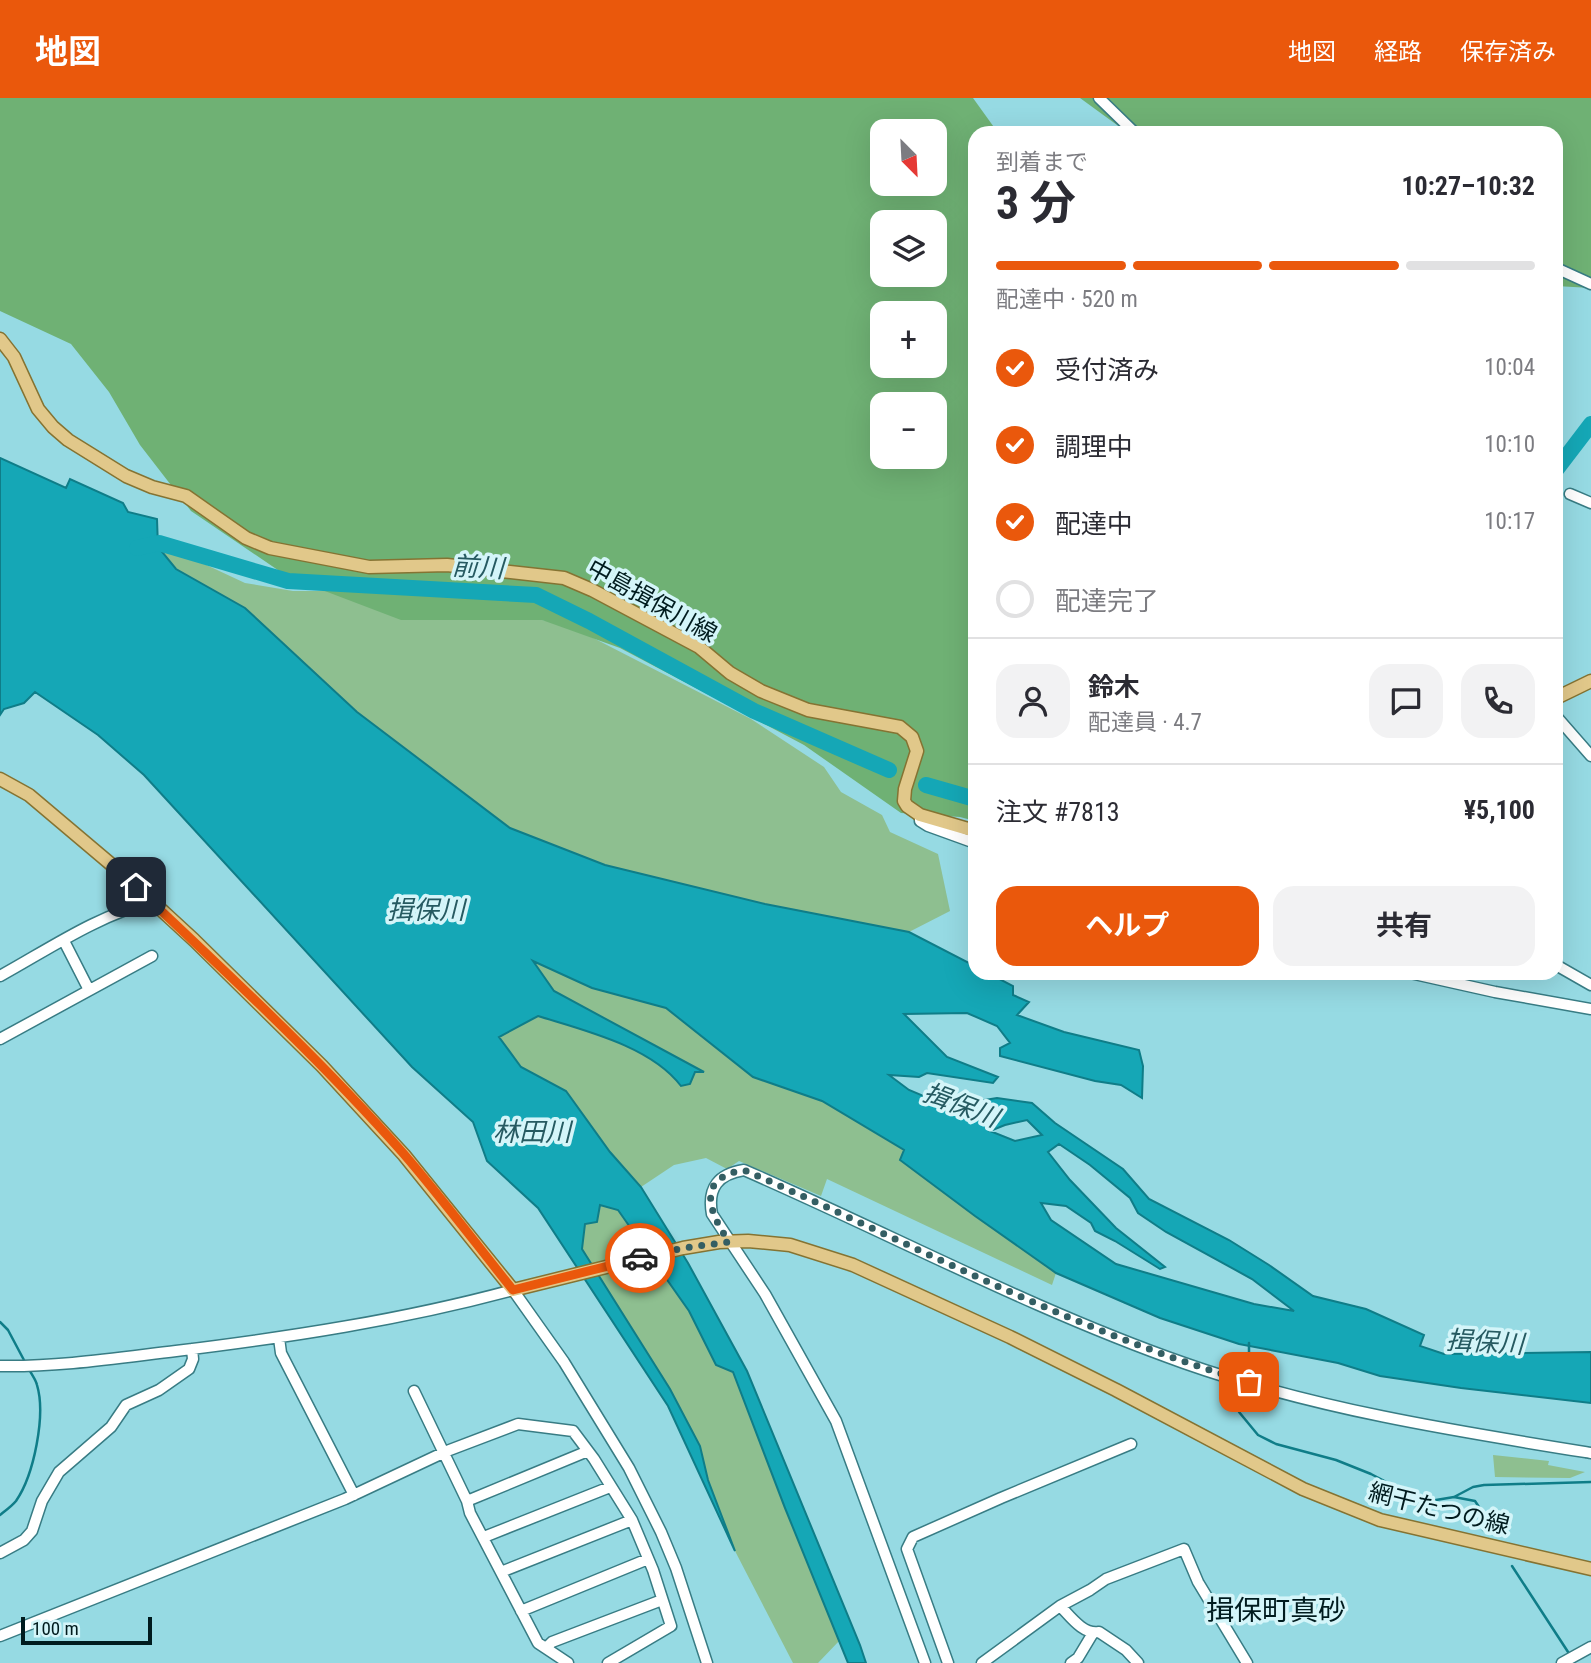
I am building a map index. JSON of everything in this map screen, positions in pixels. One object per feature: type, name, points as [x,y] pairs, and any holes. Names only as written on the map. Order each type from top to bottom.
[{"type":"main road","name":"中島揖保川線","points":[[0,339],[14,357],[38,408],[68,440],[126,476],[152,487],[186,496],[246,538],[270,548],[369,566],[447,565],[564,578],[699,647],[730,673],[761,691],[808,710],[900,727],[912,737],[918,751],[905,789],[904,801],[912,812],[920,815]]},
{"type":"main road","points":[[1563,695],[1591,681]]},
{"type":"main road","points":[[0,779],[29,795],[119,871],[322,1066],[404,1155],[517,1289]]},
{"type":"main road","points":[[920,815],[968,829]]},
{"type":"main road","name":"網干たつの線","points":[[517,1289],[654,1254],[724,1242],[790,1245],[853,1265],[1046,1355],[1303,1489],[1380,1520],[1591,1569]]},
{"type":"street","points":[[1099,98],[1128,126]]},
{"type":"street","points":[[1563,271],[1591,285]]},
{"type":"street","points":[[1570,494],[1591,503]]},
{"type":"street","points":[[1563,724],[1591,756]]},
{"type":"street","points":[[920,815],[920,821],[928,826],[968,840]]},
{"type":"street","points":[[0,976],[124,909],[152,902]]},
{"type":"street","points":[[64,941],[89,990]]},
{"type":"street","points":[[0,1039],[152,956]]},
{"type":"street","points":[[1563,969],[1591,985]]},
{"type":"street","points":[[1441,980],[1591,1009]]},
{"type":"street","points":[[925,1663],[836,1421],[765,1294],[724,1242],[712,1214],[709,1201],[717,1181],[729,1173],[744,1170],[1048,1310],[1186,1363],[1359,1411],[1467,1433],[1591,1453]]},
{"type":"street","points":[[0,1366],[55,1366],[279,1338],[391,1319],[517,1289],[629,1468],[676,1568],[707,1663]]},
{"type":"street","points":[[279,1338],[282,1356],[354,1495]]},
{"type":"street","points":[[0,1553],[24,1541],[32,1531],[43,1501],[59,1472],[111,1427],[126,1405],[159,1390],[189,1369],[193,1359],[192,1349]]},
{"type":"street","points":[[414,1391],[470,1513],[538,1643],[568,1663]]},
{"type":"street","points":[[0,1636],[201,1558],[519,1424],[573,1431],[632,1521],[648,1559],[671,1626],[608,1663]]},
{"type":"street","points":[[948,1663],[907,1549],[909,1541],[1001,1498],[1131,1444]]},
{"type":"street","points":[[467,1502],[588,1451]]},
{"type":"street","points":[[484,1538],[610,1487]]},
{"type":"street","points":[[501,1572],[632,1521]]},
{"type":"street","points":[[982,1663],[1060,1606],[1106,1578],[1184,1549],[1198,1582],[1247,1663]]},
{"type":"street","points":[[521,1611],[648,1559]]},
{"type":"street","points":[[546,1648],[552,1642],[662,1600]]},
{"type":"street","points":[[1060,1606],[1081,1627],[1093,1633],[1099,1632],[1126,1650],[1138,1663]]},
{"type":"street","points":[[1071,1663],[1078,1658],[1093,1633]]},
{"type":"street","points":[[1562,1663],[1583,1658],[1591,1647]]},
{"type":"green space","points":[[0,98],[973,98],[993,126],[968,126],[968,819],[901,813],[804,745],[620,648],[542,620],[401,620],[288,577],[191,511],[140,445],[109,392],[71,344],[0,311]]},
{"type":"green space","points":[[1080,98],[1591,98],[1591,288],[1563,286],[1563,126],[1118,126]]},
{"type":"green space","points":[[162,540],[174,543],[200,562],[245,583],[293,591],[355,591],[421,596],[568,625],[751,719],[824,767],[841,792],[882,815],[890,832],[938,854],[950,911],[909,932],[765,904],[605,865],[510,828],[357,712],[245,608],[176,569],[158,547]]},
{"type":"green space","points":[[531,960],[592,988],[666,1007],[753,1076],[822,1101],[905,1151],[901,1160],[1056,1273],[1052,1285],[827,1179],[821,1196],[739,1161],[727,1169],[706,1158],[674,1165],[641,1187],[610,1152],[566,1091],[521,1067],[498,1037],[538,1016],[615,1041],[634,1050],[667,1071],[680,1085],[695,1072],[702,1071],[554,991]]},
{"type":"green space","points":[[600,1204],[618,1210],[689,1311],[716,1364],[733,1372],[785,1508],[840,1640],[818,1663],[793,1663],[735,1551],[708,1480],[700,1446],[670,1389],[582,1249],[585,1223]]},
{"type":"green space","points":[[1493,1455],[1549,1461],[1548,1465],[1585,1472],[1570,1478],[1495,1477]]},
{"type":"water","name":"揖保川","points":[[0,458],[66,488],[70,479],[123,503],[128,512],[157,519],[158,547],[176,569],[245,608],[357,712],[510,828],[605,865],[765,904],[909,932],[968,962],[968,980],[1001,980],[1013,986],[1013,995],[1029,1002],[1017,1015],[1064,1032],[1139,1050],[1143,1066],[1142,1098],[1121,1085],[1095,1081],[1000,1056],[1000,1048],[1010,1043],[997,1026],[967,1013],[904,1014],[947,1057],[998,1077],[993,1083],[927,1073],[919,1077],[889,1075],[909,1090],[947,1106],[997,1098],[1032,1103],[1055,1123],[1123,1169],[1149,1199],[1229,1240],[1313,1296],[1366,1309],[1424,1335],[1420,1346],[1444,1354],[1591,1352],[1591,1403],[1380,1376],[1338,1363],[1239,1344],[1160,1318],[1056,1273],[900,1160],[904,1150],[822,1101],[753,1077],[666,1008],[592,988],[533,961],[554,991],[704,1072],[695,1072],[690,1084],[681,1086],[668,1072],[634,1050],[615,1041],[538,1016],[499,1037],[521,1067],[566,1091],[610,1152],[641,1187],[688,1263],[747,1371],[866,1663],[848,1663],[733,1372],[716,1365],[689,1311],[618,1210],[600,1205],[597,1222],[585,1224],[582,1249],[670,1389],[700,1446],[708,1480],[735,1551],[668,1406],[538,1208],[487,1161],[473,1122],[412,1067],[144,775],[98,735],[35,692],[24,703],[4,709],[0,715]],"holes":[[[1027,1120],[1042,1135],[1015,1141],[990,1131]],[[1059,1144],[1130,1198],[1138,1213],[1166,1232],[1252,1279],[1294,1311],[1254,1304],[1116,1264],[1051,1220],[1041,1203],[1066,1206],[1091,1223],[1095,1231],[1160,1269],[1165,1267],[1116,1228],[1070,1180],[1048,1152]]]},
{"type":"waterway","name":"前川","points":[[1563,461],[1591,424]]},
{"type":"waterway","name":"前川","points":[[137,548],[159,543],[288,581],[536,595],[754,711],[889,770]]},
{"type":"waterway","name":"前川","points":[[926,785],[968,797]]},
{"type":"waterway","points":[[0,1322],[8,1330],[25,1362]]},
{"type":"waterway","points":[[1242,1377],[1249,1354],[1249,1343]]},
{"type":"waterway","points":[[0,1515],[14,1503],[22,1490],[37,1444],[39,1398],[30,1371]]},
{"type":"waterway","points":[[1241,1384],[1239,1412],[1258,1435],[1276,1444],[1336,1460],[1371,1474],[1417,1498],[1430,1501],[1454,1497],[1475,1501],[1479,1507],[1483,1530]]},
{"type":"waterway","points":[[1454,1497],[1473,1487],[1484,1485],[1591,1482]]},
{"type":"waterway","points":[[1512,1566],[1570,1655]]},
{"type":"way so far","points":[[640,1258],[683,1248],[729,1242],[712,1214],[709,1201],[717,1181],[729,1173],[744,1170],[1048,1310],[1186,1363],[1249,1382]]},
{"type":"district","name":"揖保町真砂","points":[[1276,1610]]},
{"type":"route","points":[[136,887],[322,1066],[404,1155],[513,1290],[640,1258]]},
{"type":"water label","name":"林田川","points":[[532,1132]]}]
